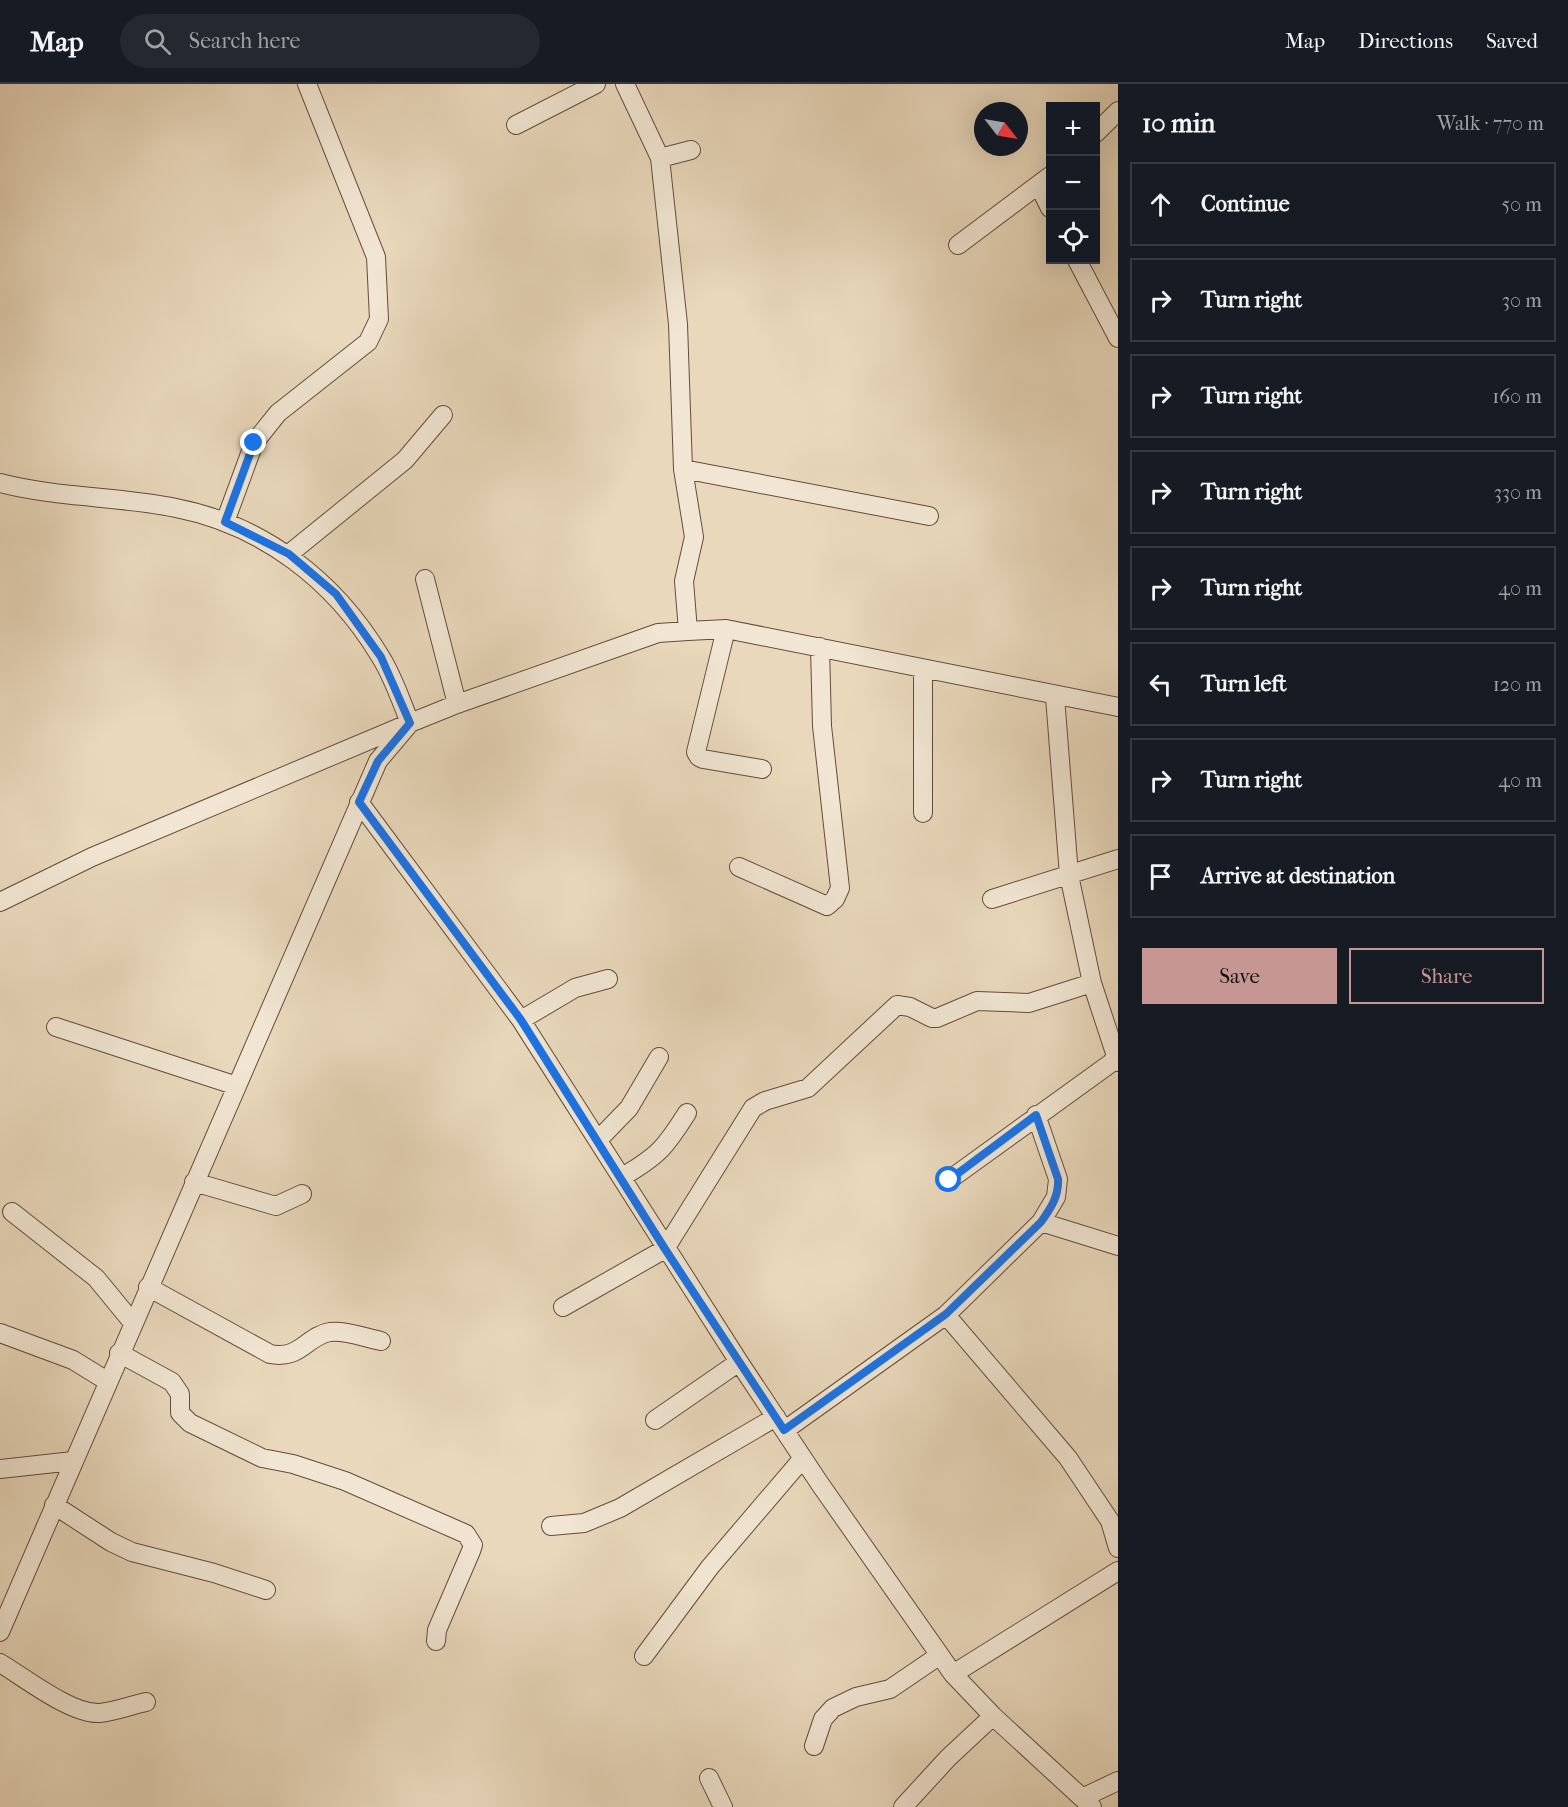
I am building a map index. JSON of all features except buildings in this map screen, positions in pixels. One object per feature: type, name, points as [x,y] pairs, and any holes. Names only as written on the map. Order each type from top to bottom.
[{"type":"street","points":[[225,522],[254,443],[278,413],[368,342],[379,319],[376,257],[308,84]]},
{"type":"street","points":[[516,125],[596,84]]},
{"type":"street","points":[[625,84],[660,158],[678,324],[683,469],[694,537],[684,581],[688,631]]},
{"type":"street","points":[[1100,128],[1118,111]]},
{"type":"street","points":[[660,158],[691,150]]},
{"type":"street","points":[[958,245],[1045,181]]},
{"type":"street","points":[[1079,264],[1118,338]]},
{"type":"street","points":[[289,554],[405,460],[443,416]]},
{"type":"street","points":[[683,469],[929,516]]},
{"type":"street","points":[[0,483],[31,491],[177,508],[225,522],[289,554],[336,594],[381,657],[410,723]]},
{"type":"street","points":[[425,579],[457,704]]},
{"type":"street","points":[[726,629],[696,752],[699,758],[762,769]]},
{"type":"street","points":[[0,902],[92,857],[410,723],[457,704],[658,633],[726,629],[1055,697],[1118,707]]},
{"type":"street","points":[[739,867],[827,906],[835,899],[840,888],[822,726],[820,647]]},
{"type":"street","points":[[923,670],[923,813]]},
{"type":"street","points":[[949,1180],[1036,1115],[1117,1060],[1109,1010],[1092,983],[1069,875],[1055,697]]},
{"type":"street","points":[[0,1632],[359,802],[378,761],[410,723]]},
{"type":"street","points":[[359,802],[521,1020],[739,1362],[953,1674],[993,1716],[1087,1803],[1118,1781]]},
{"type":"street","points":[[992,899],[1118,859]]},
{"type":"street","points":[[521,1020],[575,988],[608,979]]},
{"type":"street","points":[[563,1307],[665,1249],[753,1108],[765,1101],[808,1089],[897,1005],[903,1005],[937,1018],[977,1001],[1029,1003],[1092,983]]},
{"type":"street","points":[[56,1027],[237,1086]]},
{"type":"street","points":[[598,1140],[629,1108],[659,1057]]},
{"type":"street","points":[[622,1177],[654,1159],[687,1113]]},
{"type":"street","points":[[550,1526],[584,1523],[620,1508],[780,1424],[946,1314],[1041,1222],[1056,1197],[1058,1179],[1036,1115]]},
{"type":"street","points":[[194,1182],[276,1206],[302,1194]]},
{"type":"street","points":[[12,1212],[96,1278],[133,1323]]},
{"type":"street","points":[[1041,1222],[1118,1246]]},
{"type":"street","points":[[148,1287],[270,1354],[282,1356],[292,1353],[330,1332],[381,1341]]},
{"type":"street","points":[[946,1314],[1068,1458],[1110,1521],[1118,1548]]},
{"type":"street","points":[[0,1333],[73,1360],[107,1381]]},
{"type":"street","points":[[119,1353],[172,1382],[180,1394],[180,1413],[190,1424],[262,1458],[293,1464],[345,1481],[466,1534],[473,1545],[437,1630],[436,1641]]},
{"type":"street","points":[[655,1420],[739,1362]]},
{"type":"street","points":[[644,1656],[710,1567],[803,1458]]},
{"type":"street","points":[[0,1469],[73,1461]]},
{"type":"street","points":[[54,1505],[111,1542],[132,1552],[214,1573],[266,1590]]},
{"type":"street","points":[[953,1674],[1118,1570]]},
{"type":"street","points":[[813,1746],[823,1719],[833,1708],[856,1697],[890,1689],[940,1655]]},
{"type":"street","points":[[0,1663],[65,1702],[87,1712],[101,1713],[146,1702]]},
{"type":"street","points":[[903,1807],[948,1758],[993,1716]]},
{"type":"street","points":[[709,1778],[723,1807]]},
{"type":"route","points":[[254,443],[225,522],[289,554],[336,594],[381,657],[410,723],[378,761],[359,802],[521,1020],[622,1177],[665,1249],[784,1430],[946,1314],[1041,1222],[1056,1197],[1058,1188],[1058,1179],[1036,1115],[949,1180]]}]
